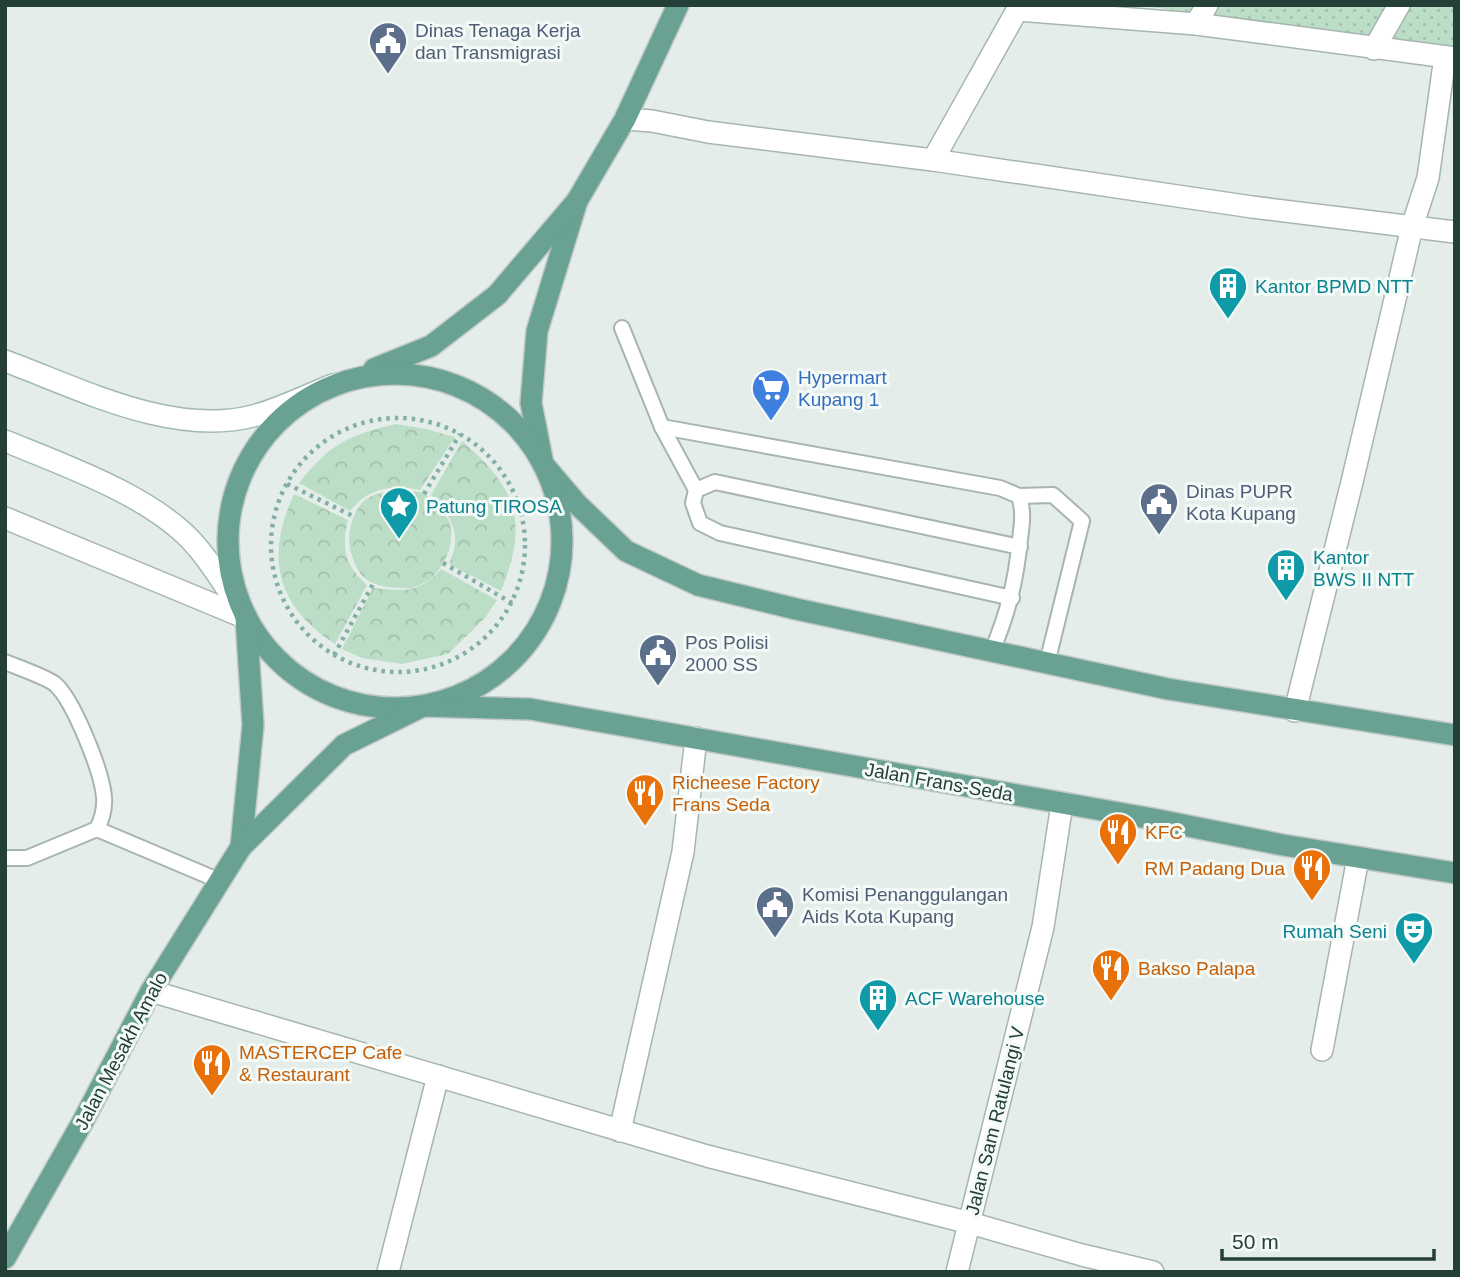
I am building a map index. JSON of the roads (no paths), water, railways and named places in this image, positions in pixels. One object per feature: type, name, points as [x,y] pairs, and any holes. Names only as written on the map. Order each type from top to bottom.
[{"type":"main road","points":[[577,201],[537,331],[531,403],[544,464],[557,496],[562,530],[561,565],[552,599],[537,630],[515,658],[488,680],[457,696],[423,706],[388,708],[353,703],[320,690],[290,672],[265,647],[246,618],[233,586],[227,551],[228,516],[237,482],[253,451],[274,424],[302,402],[333,385],[431,346],[497,295],[577,201],[625,119],[678,5]]},
{"type":"main road","points":[[333,385],[366,376],[401,374],[436,379],[469,391],[499,410],[524,434],[544,464],[577,504],[626,551],[698,585],[796,609],[1168,689],[1455,735]]},
{"type":"main road","name":"Jalan Mesakh Amalo","points":[[241,847],[253,725],[246,618]]},
{"type":"main road","name":"Jalan Mesakh Amalo","points":[[9,1245],[82,1123],[151,991],[241,847],[344,745],[423,706]]},
{"type":"main road","name":"Jalan Frans-Seda","points":[[423,706],[530,709],[1358,858],[1455,873]]},
{"type":"street","points":[[1196,24],[1207,5]]},
{"type":"street","points":[[1374,49],[1399,5]]},
{"type":"street","points":[[933,160],[1019,8],[1196,24],[1450,57],[1428,178],[1412,227],[1295,711]]},
{"type":"street","points":[[625,119],[933,160],[1252,207],[1455,232]]},
{"type":"street","points":[[5,361],[135,409],[177,419],[217,421],[252,416],[333,385]]},
{"type":"street","points":[[5,441],[85,474],[167,517],[197,546],[246,618]]},
{"type":"street","points":[[5,518],[246,618]]},
{"type":"street","points":[[620,1131],[684,852],[696,738]]},
{"type":"street","name":"Jalan Sam Ratulangi V","points":[[957,1272],[1043,927],[1062,804]]},
{"type":"street","points":[[1322,1050],[1358,858]]},
{"type":"street","points":[[151,991],[708,1156],[1153,1272]]},
{"type":"street","points":[[393,1271],[438,1076]]},
{"type":"lane","points":[[622,328],[662,427],[696,490],[694,503],[700,523],[720,533],[1012,598]]},
{"type":"lane","points":[[662,427],[1000,488],[1019,496],[1053,495],[1082,521],[1047,663]]},
{"type":"lane","points":[[696,490],[715,482],[1020,547]]},
{"type":"lane","points":[[992,651],[1012,598],[1023,508],[1019,496]]},
{"type":"lane","points":[[5,662],[55,684],[79,721],[94,759],[104,797],[102,818],[97,829],[27,858],[5,858]]},
{"type":"lane","points":[[97,829],[220,881]]},
{"type":"place","name":"Dinas Tenaga Kerja dan Transmigrasi","points":[[388,75]]},
{"type":"place","name":"Kantor BPMD NTT","points":[[1228,320]]},
{"type":"place","name":"Hypermart Kupang 1","points":[[771,422]]},
{"type":"place","name":"Dinas PUPR Kota Kupang","points":[[1159,536]]},
{"type":"place","name":"Patung TIROSA","points":[[399,540]]},
{"type":"place","name":"Kantor BWS II NTT","points":[[1286,602]]},
{"type":"place","name":"Pos Polisi 2000 SS","points":[[658,687]]},
{"type":"place","name":"Richeese Factory Frans Seda","points":[[645,827]]},
{"type":"place","name":"KFC","points":[[1118,866]]},
{"type":"place","name":"RM Padang Dua","points":[[1312,902]]},
{"type":"place","name":"Komisi Penanggulangan Aids Kota Kupang","points":[[775,939]]},
{"type":"place","name":"Rumah Seni","points":[[1414,965]]},
{"type":"place","name":"Bakso Palapa","points":[[1111,1002]]},
{"type":"place","name":"ACF Warehouse","points":[[878,1032]]},
{"type":"place","name":"MASTERCEP Cafe & Restaurant","points":[[212,1097]]}]
